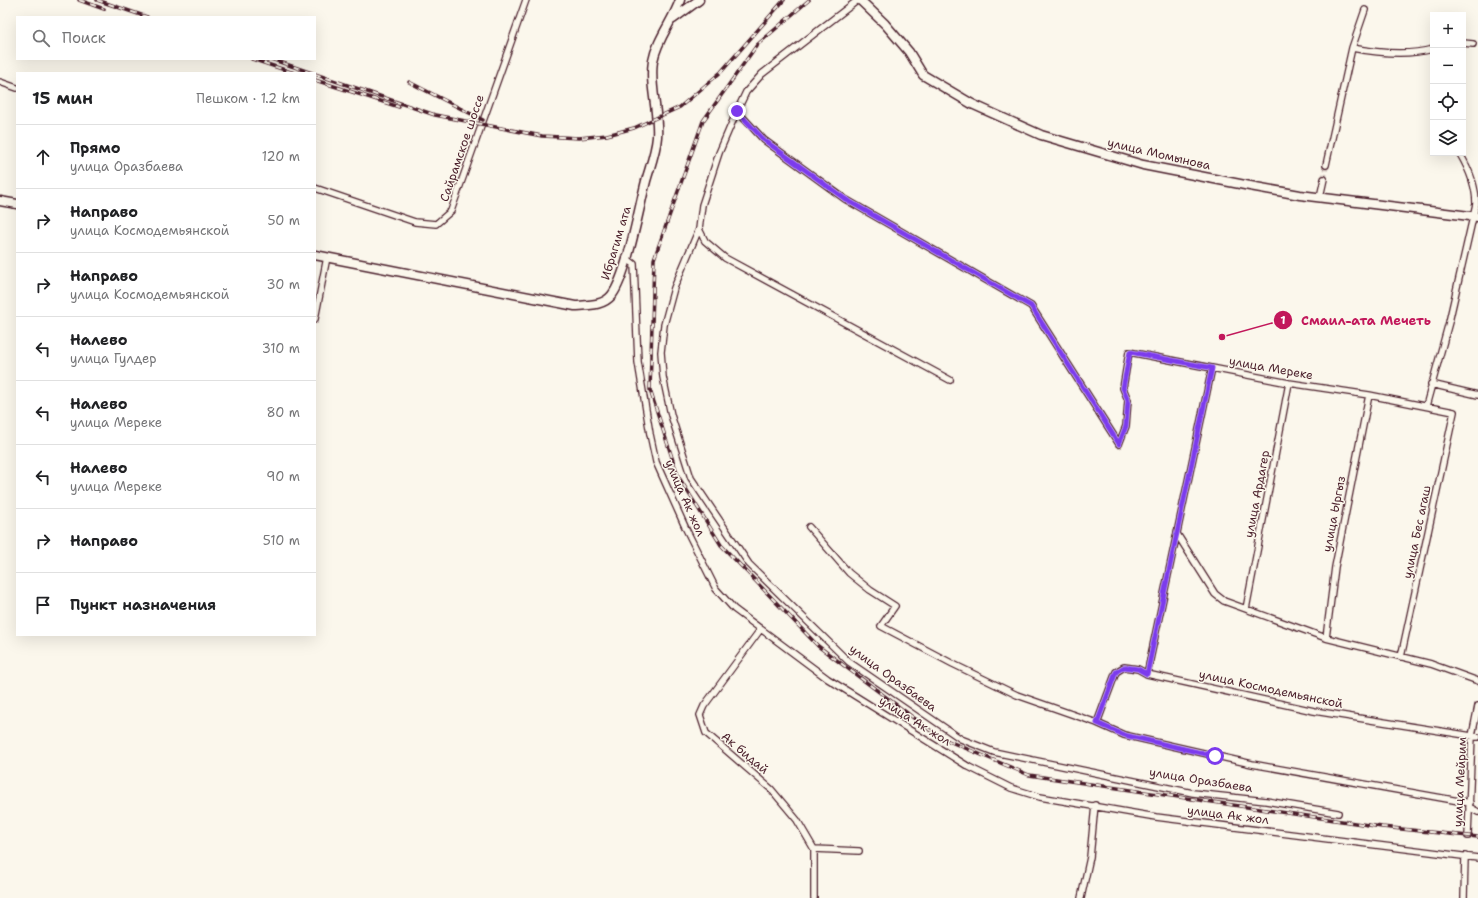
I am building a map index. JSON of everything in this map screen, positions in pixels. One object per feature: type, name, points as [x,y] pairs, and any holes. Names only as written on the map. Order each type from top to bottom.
[{"type":"main road","name":"Ибрагим ата","points":[[316,255],[575,306],[601,304],[612,295],[619,281],[657,139],[658,118],[652,74],[653,61],[659,43],[680,0]]},
{"type":"main road","points":[[672,19],[700,0]]},
{"type":"main road","name":"улица Момынова","points":[[859,0],[885,24],[909,52],[923,75],[972,104],[1041,135],[1143,165],[1320,197],[1475,217]]},
{"type":"main road","points":[[0,201],[16,204]]},
{"type":"street","name":"Сайрамское шоссе","points":[[316,188],[416,222],[436,224],[451,211],[526,0]]},
{"type":"street","name":"улица Оразбаева","points":[[859,0],[762,74],[746,92],[719,153],[702,205],[699,229],[674,288],[664,325],[661,352],[663,377],[671,415],[690,478],[749,564],[849,662],[960,739],[994,752],[1194,793],[1266,801],[1338,813]]},
{"type":"street","points":[[1326,165],[1352,48],[1365,10]]},
{"type":"street","points":[[1466,43],[1473,44]]},
{"type":"street","points":[[1352,48],[1373,52],[1394,53],[1425,52],[1430,50]]},
{"type":"street","points":[[0,82],[16,88]]},
{"type":"street","name":"улица Мереке","points":[[737,111],[764,140],[845,199],[1031,306],[1119,444],[1126,426],[1128,400],[1123,388],[1130,352],[1288,383],[1369,395],[1454,412]]},
{"type":"street","points":[[1426,406],[1430,384],[1449,322],[1475,217],[1476,195],[1466,164],[1461,156]]},
{"type":"street","points":[[1320,197],[1324,178]]},
{"type":"street","points":[[699,229],[705,241],[725,258],[950,380]]},
{"type":"street","points":[[316,314],[327,257]]},
{"type":"street","name":"улица Ак жол","points":[[626,258],[634,264],[638,362],[656,462],[686,529],[716,589],[734,609],[760,630],[828,679],[969,767],[1011,788],[1040,797],[1094,805],[1156,817],[1478,858]]},
{"type":"street","points":[[1147,674],[1212,368]]},
{"type":"street","name":"улица Ардагер","points":[[1246,609],[1288,383]]},
{"type":"street","points":[[1430,384],[1478,395]]},
{"type":"street","name":"улица Ыргыз","points":[[1326,638],[1335,567],[1369,395]]},
{"type":"street","name":"улица Бес агаш","points":[[1401,657],[1454,412]]},
{"type":"street","name":"улица Оразбаева","points":[[808,527],[848,573],[870,590],[895,606],[881,626],[953,664],[1017,695],[1097,723],[1124,735],[1252,764],[1469,805],[1478,812]]},
{"type":"street","points":[[1177,534],[1215,594],[1224,601],[1326,638],[1431,664],[1478,681]]},
{"type":"street","name":"Ак бидай","points":[[760,630],[704,706],[700,715],[701,723],[706,733],[714,741],[771,789],[797,820],[814,849]]},
{"type":"street","name":"улица Космодемьянской","points":[[1097,723],[1116,672],[1124,667],[1138,669],[1147,674],[1314,711],[1475,736]]},
{"type":"street","name":"улица Мейрим","points":[[1468,836],[1469,805],[1478,706]]},
{"type":"street","points":[[1081,898],[1090,857],[1094,805]]},
{"type":"street","points":[[814,898],[814,849],[859,851]]},
{"type":"street","points":[[1464,898],[1465,856]]},
{"type":"tunnel","points":[[1324,179],[1326,165]]},
{"type":"railway","points":[[79,0],[104,9]]},
{"type":"railway","points":[[97,0],[144,16]]},
{"type":"railway","points":[[316,74],[435,115],[542,136],[579,138],[607,135],[634,128],[680,107],[721,72],[784,0]]},
{"type":"railway","points":[[809,0],[757,45],[703,121],[654,259],[650,390],[678,476],[721,545],[818,646],[939,737],[1029,775],[1382,827],[1478,837]]},
{"type":"railway","points":[[255,60],[291,72]]},
{"type":"railway","points":[[274,60],[309,72]]},
{"type":"railway","points":[[316,80],[399,107]]},
{"type":"railway","points":[[409,82],[483,120]]},
{"type":"place","name":"Смаил-ата Мечеть","points":[[1222,337]]},
{"type":"route","points":[[737,111],[764,140],[845,199],[951,258],[1031,306],[1119,444],[1126,426],[1128,412],[1128,400],[1123,388],[1130,352],[1212,368],[1147,674],[1138,669],[1124,667],[1116,672],[1097,723],[1124,735],[1215,756]]}]
